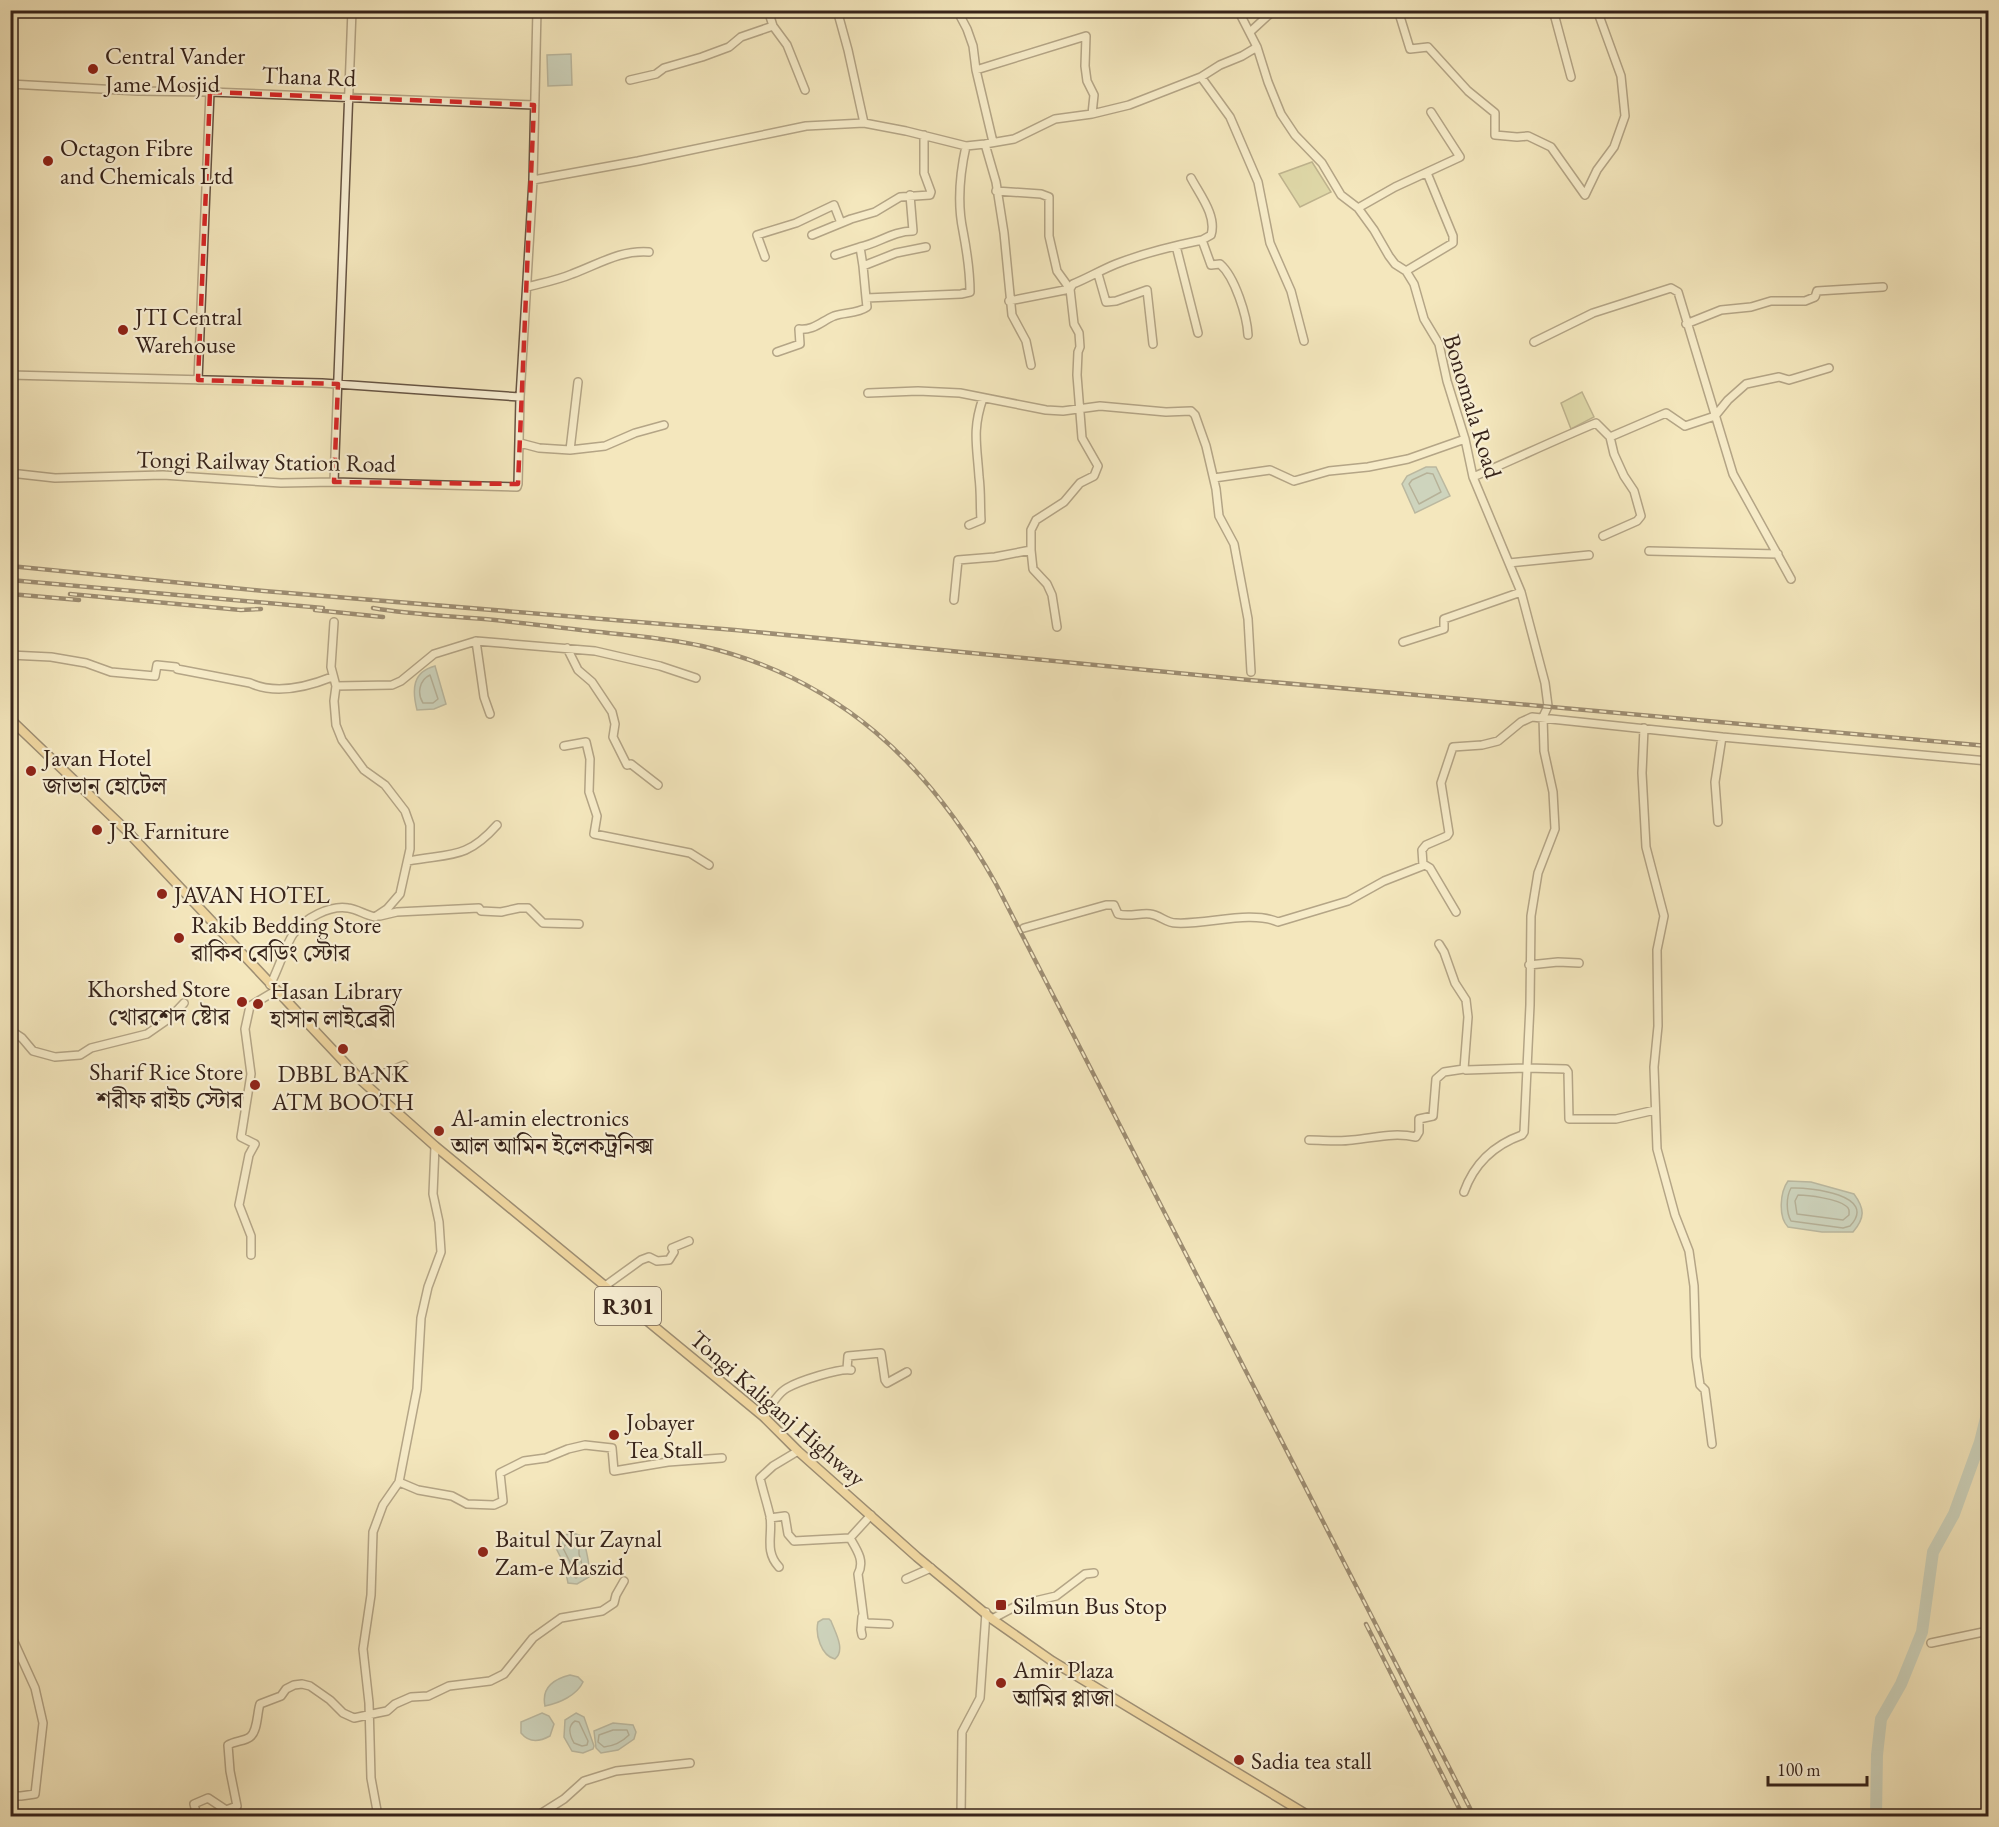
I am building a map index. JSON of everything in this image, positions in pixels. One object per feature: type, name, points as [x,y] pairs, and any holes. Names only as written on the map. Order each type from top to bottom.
[{"type":"main road","name":"Tongi Kaliganj Highway","points":[[10,719],[125,829],[363,1082],[435,1146],[764,1417],[798,1451],[931,1568],[989,1616],[1052,1661],[1309,1816]]},
{"type":"street","points":[[334,482],[352,10]]},
{"type":"street","points":[[537,10],[533,180],[520,397],[520,443],[539,448],[570,450],[605,446],[635,433],[664,425]]},
{"type":"street","points":[[768,10],[773,26],[787,45],[805,90]]},
{"type":"street","points":[[837,10],[864,123]]},
{"type":"street","points":[[957,10],[973,46],[1004,233],[1012,315],[1026,341],[1031,365]]},
{"type":"street","name":"Bonomala Road","points":[[1238,10],[1257,47],[1281,114],[1295,135],[1322,163],[1341,195],[1358,208],[1389,256],[1406,272],[1414,284],[1424,319],[1439,344],[1473,477],[1521,592],[1545,683],[1548,706],[1543,717],[1544,751],[1553,792],[1555,829],[1538,873],[1531,916],[1530,1005],[1522,1135],[1507,1140],[1491,1151],[1474,1169],[1464,1192]]},
{"type":"street","points":[[1250,32],[1274,11],[1287,10]]},
{"type":"street","points":[[1332,10],[1372,10]]},
{"type":"street","points":[[1398,10],[1410,49],[1428,47],[1467,91],[1495,113],[1495,135],[1528,136],[1551,147],[1585,195],[1597,171],[1614,147],[1625,116],[1621,76],[1597,10]]},
{"type":"street","points":[[1553,10],[1571,77]]},
{"type":"street","points":[[630,80],[656,74],[664,68],[702,57],[729,46],[741,37],[773,26]]},
{"type":"street","points":[[976,70],[1086,36],[1087,81],[1094,95],[1092,114]]},
{"type":"street","points":[[533,180],[806,126],[864,123],[966,146],[1014,139],[1055,119],[1092,114],[1130,105],[1202,77],[1220,65],[1257,47]]},
{"type":"street","points":[[1202,77],[1230,117],[1258,182],[1270,243],[1291,291],[1304,341]]},
{"type":"street","name":"Thana Rd","points":[[10,84],[138,91],[534,105]]},
{"type":"street","points":[[198,380],[210,92]]},
{"type":"street","points":[[1358,208],[1460,157],[1431,112]]},
{"type":"street","points":[[812,235],[875,212],[895,199],[910,195],[931,194],[924,173],[924,135]]},
{"type":"street","points":[[866,298],[970,292],[970,269],[962,231],[961,211],[960,173],[966,146]]},
{"type":"street","points":[[1406,272],[1453,243],[1453,236],[1427,173]]},
{"type":"street","points":[[1010,301],[1070,289],[1073,284],[1116,264],[1202,240],[1211,235],[1213,228],[1211,216],[1191,178]]},
{"type":"street","points":[[996,191],[1041,194],[1049,197],[1049,236],[1057,271],[1070,289],[1074,324],[1079,333],[1077,375],[1082,438],[1098,466],[1094,476],[1080,483],[1064,502],[1036,520],[1031,530],[1034,568],[1047,584],[1052,595],[1057,627]]},
{"type":"street","points":[[836,255],[874,244],[900,231],[913,231],[910,195]]},
{"type":"street","points":[[765,258],[757,235],[796,223],[834,205],[841,223]]},
{"type":"street","points":[[1202,240],[1211,265],[1220,264],[1235,289],[1245,314],[1248,334]]},
{"type":"street","points":[[1176,246],[1198,333]]},
{"type":"street","points":[[777,352],[800,344],[799,329],[806,330],[835,316],[861,311],[867,307],[860,247]]},
{"type":"street","points":[[863,266],[896,253],[926,247]]},
{"type":"street","points":[[526,287],[573,274],[600,261],[625,253],[649,252]]},
{"type":"street","points":[[1098,274],[1106,302],[1116,301],[1147,290],[1153,344]]},
{"type":"street","points":[[1686,324],[1721,310],[1771,302],[1805,301],[1815,297],[1817,291],[1883,287]]},
{"type":"street","points":[[1534,342],[1593,314],[1671,288],[1678,292],[1733,474],[1791,579]]},
{"type":"street","points":[[1611,437],[1666,413],[1685,426],[1715,416],[1746,384],[1779,377],[1789,380],[1829,368]]},
{"type":"street","points":[[10,375],[338,384],[520,397]]},
{"type":"street","points":[[570,450],[578,382]]},
{"type":"street","points":[[868,393],[944,392],[1063,411],[1111,406],[1166,412],[1191,411],[1206,446],[1214,478],[1219,516],[1234,544],[1248,619],[1251,672]]},
{"type":"street","points":[[969,525],[981,520],[980,478],[975,439],[978,413],[983,398]]},
{"type":"street","points":[[1473,477],[1548,442],[1596,423],[1611,437],[1614,454],[1634,491],[1641,516],[1637,521],[1603,536]]},
{"type":"street","points":[[1214,478],[1270,470],[1294,481],[1329,471],[1368,467],[1408,459],[1465,439]]},
{"type":"street","name":"Tongi Railway Station Road","points":[[10,473],[55,478],[163,475],[281,483],[334,482],[517,487],[520,443]]},
{"type":"street","points":[[954,600],[958,560],[995,557],[1031,549]]},
{"type":"street","points":[[1649,550],[1778,554]]},
{"type":"street","points":[[1509,563],[1589,555]]},
{"type":"street","points":[[1403,642],[1444,629],[1444,619],[1521,592]]},
{"type":"street","points":[[334,622],[331,654],[332,677],[336,686],[334,701],[336,725],[342,740],[364,770],[385,785],[405,811],[411,836],[400,894],[387,909],[375,917]]},
{"type":"street","points":[[336,686],[392,685],[401,681],[434,654],[476,641],[567,648],[623,657],[696,678]]},
{"type":"street","points":[[476,641],[484,697],[490,714]]},
{"type":"street","points":[[567,648],[578,670],[592,682],[612,712],[615,724],[613,737],[627,765],[631,764],[658,785]]},
{"type":"street","points":[[10,655],[51,657],[86,663],[111,672],[155,676],[157,665],[176,667],[250,683],[261,688],[292,689],[319,683],[332,677]]},
{"type":"street","points":[[1423,865],[1422,850],[1425,845],[1449,833],[1442,783],[1454,747],[1491,744],[1521,722],[1532,717],[1989,761]]},
{"type":"street","points":[[1644,728],[1642,773],[1646,847],[1664,916],[1658,950],[1658,1026],[1654,1066],[1657,1149],[1675,1215],[1689,1251],[1694,1286],[1696,1357],[1700,1385],[1704,1390],[1712,1444]]},
{"type":"street","points":[[1718,822],[1715,782],[1722,737]]},
{"type":"street","points":[[564,746],[586,742],[590,759],[589,792],[597,816],[594,834],[690,853],[709,865]]},
{"type":"street","points":[[408,861],[455,854],[470,849],[497,825]]},
{"type":"street","points":[[1024,928],[1106,905],[1114,905],[1118,914],[1124,916],[1151,914],[1174,923],[1251,918],[1278,922],[1348,902],[1384,881],[1423,865],[1430,868],[1456,912]]},
{"type":"street","points":[[251,1255],[251,1236],[239,1205],[249,1155],[255,1144],[241,1137],[251,1074],[246,1021],[250,1006],[273,988],[294,933],[313,917],[341,908],[351,908],[363,915],[375,917],[397,912],[479,908],[481,911],[501,912],[528,908],[543,923],[579,924]]},
{"type":"street","points":[[1439,945],[1444,951],[1455,983],[1466,1000],[1468,1017],[1464,1069]]},
{"type":"street","points":[[1529,965],[1558,962],[1579,963]]},
{"type":"street","points":[[10,1030],[22,1038],[33,1051],[55,1057],[80,1055],[91,1048],[147,1034],[170,1018],[184,1003]]},
{"type":"street","points":[[363,1082],[404,1065]]},
{"type":"street","points":[[1310,1140],[1352,1140],[1386,1134],[1416,1137],[1419,1119],[1433,1116],[1436,1079],[1444,1072],[1464,1069],[1563,1068],[1568,1070],[1569,1119],[1616,1119],[1655,1110]]},
{"type":"street","points":[[378,1816],[371,1778],[369,1714],[363,1649],[371,1595],[373,1532],[383,1505],[399,1482],[417,1389],[421,1318],[428,1287],[441,1252],[439,1222],[433,1194],[435,1146]]},
{"type":"street","points":[[605,1287],[640,1260],[649,1257],[657,1261],[669,1260],[674,1252],[672,1248],[689,1241]]},
{"type":"street","points":[[764,1417],[786,1388],[849,1370],[848,1356],[881,1353],[887,1383],[907,1371]]},
{"type":"street","points":[[399,1482],[418,1490],[452,1496],[467,1504],[486,1505],[503,1501],[500,1473],[524,1461],[546,1458],[585,1445],[612,1448],[614,1472],[668,1462],[722,1458]]},
{"type":"street","points":[[779,1567],[772,1559],[769,1540],[770,1518],[760,1478],[772,1466],[798,1451]]},
{"type":"street","points":[[770,1518],[785,1516],[788,1534],[794,1540],[850,1538],[871,1515]]},
{"type":"street","points":[[850,1538],[861,1559],[858,1574],[862,1635]]},
{"type":"street","points":[[906,1579],[931,1568]]},
{"type":"street","points":[[961,1816],[962,1732],[980,1698],[989,1616],[1018,1605],[1056,1596],[1085,1574],[1094,1573]]},
{"type":"street","points":[[197,1816],[194,1804],[208,1798],[226,1810],[237,1806],[230,1771],[228,1745],[236,1740],[250,1737],[254,1732],[260,1704],[280,1696],[286,1689],[302,1684],[310,1686],[330,1700],[343,1713],[354,1718],[387,1711],[395,1704],[411,1697],[428,1696],[448,1686],[490,1681],[504,1674],[533,1638],[561,1618],[602,1611],[614,1603],[624,1581]]},
{"type":"street","points":[[862,1617],[867,1623],[889,1624]]},
{"type":"street","points":[[1931,1644],[1989,1631]]},
{"type":"street","points":[[10,1633],[35,1688],[43,1723],[35,1794],[21,1797],[10,1796]]},
{"type":"street","points":[[537,1816],[564,1799],[584,1781],[616,1771],[690,1763]]},
{"type":"highlighted area","points":[[210,92],[534,105],[518,484],[334,482],[338,384],[198,380]]},
{"type":"shaded area","points":[[1312,162],[1331,192],[1300,207],[1279,174]]},
{"type":"shaded area","points":[[1582,392],[1594,417],[1571,429],[1561,403]]},
{"type":"water","points":[[571,54],[572,85],[548,86],[547,55]]},
{"type":"water","points":[[1426,467],[1436,467],[1450,496],[1415,513],[1402,484],[1407,476]]},
{"type":"water","points":[[435,666],[446,704],[434,709],[417,710],[414,689],[418,677],[427,669]]},
{"type":"water","points":[[1788,1181],[1811,1182],[1854,1194],[1862,1209],[1857,1227],[1853,1232],[1822,1232],[1788,1227],[1781,1211],[1781,1204],[1783,1191]]},
{"type":"water","points":[[573,1533],[582,1536],[589,1568],[589,1577],[577,1584],[568,1583],[564,1564],[555,1546],[565,1535]]},
{"type":"water","points":[[823,1619],[831,1621],[839,1641],[840,1651],[835,1659],[826,1654],[818,1638],[818,1622]]},
{"type":"water","points":[[570,1675],[578,1677],[583,1682],[577,1691],[567,1698],[545,1706],[545,1694],[550,1685]]},
{"type":"water","points":[[542,1713],[549,1716],[554,1724],[550,1736],[538,1740],[527,1739],[521,1733],[521,1722]]},
{"type":"water","points":[[576,1713],[584,1717],[594,1746],[593,1749],[583,1753],[572,1751],[564,1737],[565,1720]]},
{"type":"water","points":[[613,1723],[633,1725],[636,1732],[634,1739],[618,1750],[601,1753],[596,1748],[594,1731]]},
{"type":"waterway","points":[[1876,1816],[1877,1755],[1881,1719],[1901,1684],[1922,1632],[1933,1552],[1954,1514],[1980,1442],[1988,1410]]},
{"type":"railway","points":[[10,566],[264,591],[735,630],[1249,680],[1988,746]]},
{"type":"railway","points":[[10,580],[323,608]]},
{"type":"railway","points":[[10,594],[79,600]]},
{"type":"railway","points":[[70,594],[241,610],[261,609]]},
{"type":"railway","points":[[373,608],[679,641],[751,660],[796,680],[838,704],[875,732],[910,764],[970,841],[996,884],[1474,1816]]},
{"type":"railway","points":[[315,610],[383,617]]},
{"type":"railway","points":[[1366,1624],[1463,1816]]},
{"type":"place","name":"Central Vander Jame Mosjid","points":[[93,69]]},
{"type":"place","name":"Octagon Fibre and Chemicals Ltd","points":[[48,161]]},
{"type":"place","name":"JTI Central Warehouse","points":[[123,330]]},
{"type":"place","name":"Javan Hotel জাভান হোটেল","points":[[31,771]]},
{"type":"place","name":"J R Farniture","points":[[97,830]]},
{"type":"place","name":"JAVAN HOTEL","points":[[162,894]]},
{"type":"place","name":"Rakib Bedding Store রাকিব বেডিং স্টোর","points":[[179,938]]},
{"type":"place","name":"Khorshed Store খোরশেদ ষ্টোর","points":[[242,1002]]},
{"type":"place","name":"Hasan Library হাসান লাইব্রেরী","points":[[258,1004]]},
{"type":"place","name":"DBBL BANK ATM BOOTH","points":[[343,1049]]},
{"type":"place","name":"Sharif Rice Store শরীফ রাইচ স্টোর","points":[[255,1085]]},
{"type":"place","name":"Al-amin electronics আল আমিন ইলেকট্রনিক্স","points":[[439,1131]]},
{"type":"place","name":"Jobayer Tea Stall","points":[[614,1435]]},
{"type":"place","name":"Baitul Nur Zaynal Zam-e Maszid","points":[[483,1552]]},
{"type":"place","name":"Silmun Bus Stop","points":[[1001,1605]]},
{"type":"place","name":"Amir Plaza আমির প্লাজা","points":[[1001,1683]]},
{"type":"place","name":"Sadia tea stall","points":[[1239,1760]]}]
